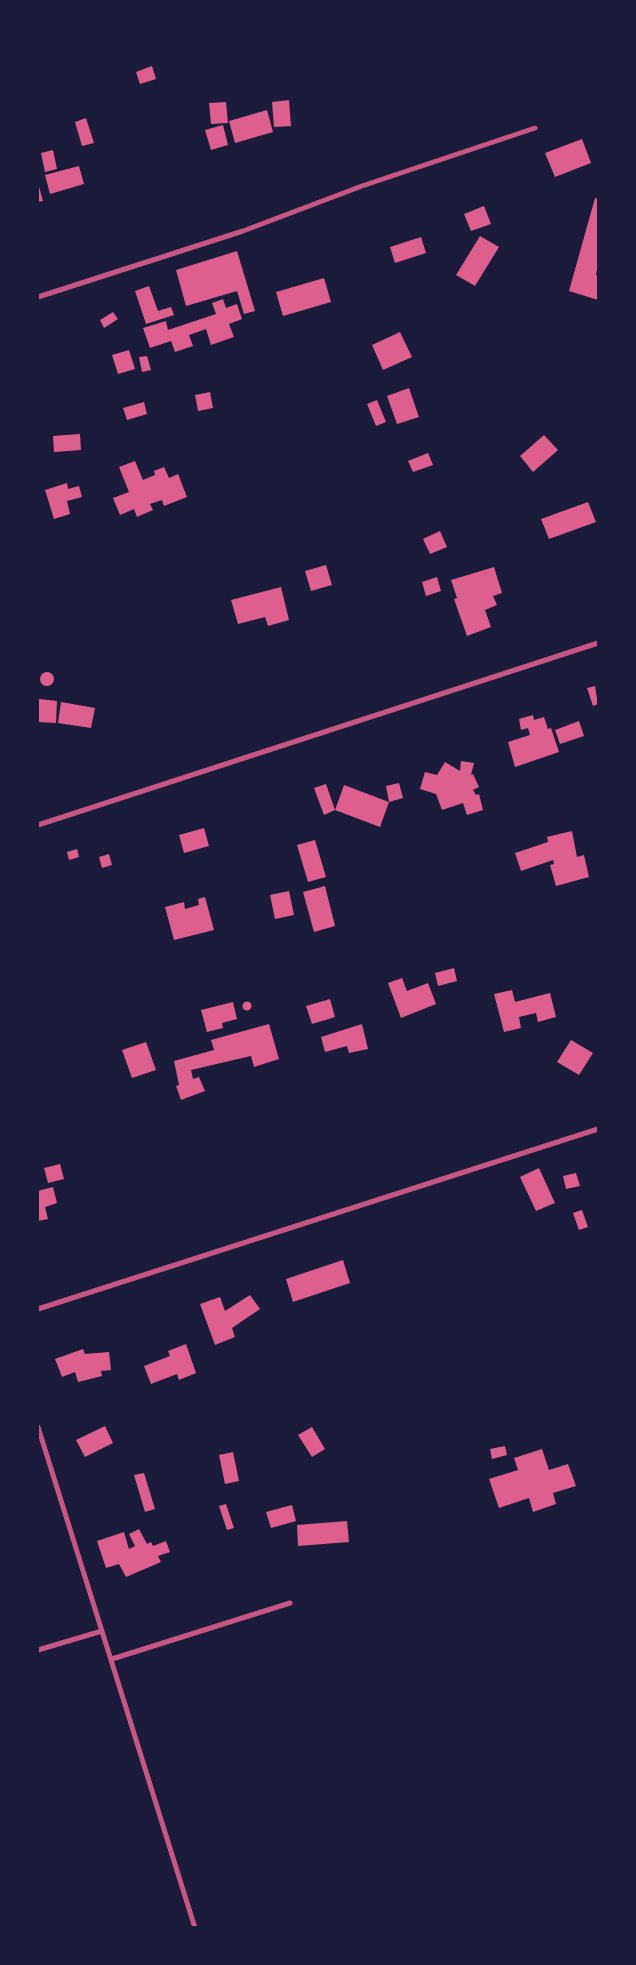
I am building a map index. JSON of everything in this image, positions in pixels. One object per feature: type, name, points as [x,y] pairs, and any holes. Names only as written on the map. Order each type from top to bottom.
[{"type":"street","points":[[38,296],[243,231],[362,186],[535,128]]},
{"type":"street","points":[[38,825],[598,644]]},
{"type":"street","points":[[38,1309],[598,1129]]},
{"type":"street","points":[[38,1426],[195,1928]]},
{"type":"street","points":[[112,1659],[290,1603]]},
{"type":"street","points":[[38,1650],[102,1631]]},
{"type":"building","points":[[152,66],[156,79],[140,84],[136,72]]},
{"type":"building","points":[[289,100],[291,126],[274,127],[272,102]]},
{"type":"building","points":[[226,102],[228,123],[211,124],[209,103]]},
{"type":"building","points":[[267,110],[273,132],[235,143],[229,121]]},
{"type":"building","points":[[86,118],[94,143],[82,146],[75,122]]},
{"type":"building","points":[[223,125],[228,145],[211,150],[205,130]]},
{"type":"building","points":[[582,139],[591,163],[555,177],[545,153]]},
{"type":"building","points":[[53,150],[57,169],[45,172],[41,153]]},
{"type":"building","points":[[79,166],[84,184],[50,194],[45,175]]},
{"type":"building","points":[[38,183],[43,201],[38,202]]},
{"type":"building","points":[[595,198],[598,199],[598,264],[596,275],[598,276],[598,300],[569,291]]},
{"type":"building","points":[[484,206],[491,224],[471,231],[464,214]]},
{"type":"building","points":[[480,236],[499,247],[475,286],[456,275]]},
{"type":"building","points":[[421,237],[426,253],[395,263],[390,247]]},
{"type":"building","points":[[237,251],[255,311],[244,314],[237,291],[186,306],[176,270]]},
{"type":"building","points":[[324,278],[331,302],[283,316],[276,292]]},
{"type":"building","points":[[149,286],[158,311],[171,307],[174,315],[146,324],[135,291]]},
{"type":"building","points":[[223,299],[226,308],[237,304],[242,319],[229,324],[234,337],[211,345],[206,329],[189,335],[193,346],[175,352],[171,341],[150,348],[143,328],[166,321],[168,330],[216,314],[212,303]]},
{"type":"building","points":[[113,312],[118,319],[104,328],[100,320]]},
{"type":"building","points":[[400,332],[412,357],[383,370],[372,345]]},
{"type":"building","points":[[129,350],[135,369],[118,374],[112,355]]},
{"type":"building","points":[[147,356],[151,370],[142,372],[139,357]]},
{"type":"building","points":[[409,388],[419,417],[397,424],[387,396]]},
{"type":"building","points":[[210,392],[213,408],[198,411],[195,395]]},
{"type":"building","points":[[377,400],[386,422],[376,426],[367,404]]},
{"type":"building","points":[[144,402],[147,414],[127,420],[123,408]]},
{"type":"building","points":[[80,434],[81,450],[54,452],[53,436]]},
{"type":"building","points":[[544,435],[558,450],[533,472],[520,456]]},
{"type":"building","points":[[428,453],[433,465],[413,472],[408,461]]},
{"type":"building","points":[[135,461],[143,480],[155,475],[154,471],[164,467],[169,478],[178,474],[187,497],[164,506],[162,500],[150,504],[153,510],[137,517],[134,509],[120,515],[113,498],[129,492],[119,467]]},
{"type":"building","points":[[67,483],[68,489],[79,486],[82,497],[67,501],[70,514],[54,519],[45,490]]},
{"type":"building","points":[[588,502],[596,522],[549,539],[541,519]]},
{"type":"building","points":[[440,531],[447,547],[430,554],[423,539]]},
{"type":"building","points":[[326,565],[332,585],[311,591],[305,571]]},
{"type":"building","points":[[494,567],[502,593],[493,596],[497,605],[485,610],[491,627],[467,636],[454,599],[457,598],[451,580]]},
{"type":"building","points":[[437,577],[441,591],[426,596],[422,582]]},
{"type":"building","points":[[281,587],[289,620],[268,626],[265,617],[238,624],[231,600]]},
{"type":"building","points":[[44,672],[50,672],[54,679],[50,686],[44,686],[40,682],[40,676]]},
{"type":"building","points":[[595,686],[598,704],[593,706],[587,688]]},
{"type":"building","points":[[39,699],[57,701],[56,723],[38,722]]},
{"type":"building","points":[[61,702],[95,708],[91,728],[58,723]]},
{"type":"building","points":[[533,715],[534,720],[544,717],[548,729],[551,728],[559,752],[515,767],[508,742],[530,735],[528,728],[521,730],[519,719]]},
{"type":"building","points":[[579,721],[584,736],[560,744],[555,730]]},
{"type":"building","points":[[461,761],[474,763],[471,775],[473,774],[479,787],[473,790],[476,795],[479,794],[483,810],[467,815],[463,803],[442,810],[436,794],[420,789],[425,772],[437,775],[445,762],[460,771]]},
{"type":"building","points":[[399,783],[403,798],[389,802],[386,786]]},
{"type":"building","points":[[326,784],[335,810],[324,815],[314,788]]},
{"type":"building","points":[[344,785],[389,802],[380,827],[335,810]]},
{"type":"building","points":[[204,828],[209,846],[184,853],[179,835]]},
{"type":"building","points":[[572,831],[577,857],[584,855],[589,877],[556,886],[550,865],[554,864],[553,860],[521,871],[515,853],[548,842],[547,837]]},
{"type":"building","points":[[315,840],[326,877],[308,882],[297,845]]},
{"type":"building","points":[[77,849],[79,857],[69,860],[67,852]]},
{"type":"building","points":[[109,854],[112,865],[102,868],[99,857]]},
{"type":"building","points":[[325,886],[335,926],[314,932],[303,892]]},
{"type":"building","points":[[289,891],[294,915],[275,919],[270,895]]},
{"type":"building","points":[[205,897],[214,930],[174,940],[165,907],[184,902],[185,909],[199,905],[198,899]]},
{"type":"building","points":[[454,968],[457,981],[438,986],[435,973]]},
{"type":"building","points":[[402,978],[407,991],[428,983],[436,1004],[401,1018],[388,983]]},
{"type":"building","points":[[512,990],[515,1002],[550,993],[556,1017],[538,1022],[536,1013],[519,1017],[521,1028],[504,1032],[494,994]]},
{"type":"building","points":[[330,999],[335,1017],[312,1024],[306,1006]]},
{"type":"building","points":[[233,1002],[237,1019],[222,1023],[223,1028],[207,1032],[201,1010]]},
{"type":"building","points":[[247,1002],[251,1006],[247,1010],[243,1006]]},
{"type":"building","points":[[269,1024],[279,1059],[254,1067],[251,1056],[191,1070],[193,1079],[199,1077],[205,1091],[181,1100],[176,1086],[179,1085],[174,1061],[214,1050],[211,1040]]},
{"type":"building","points":[[362,1024],[368,1049],[349,1053],[347,1046],[325,1052],[321,1037]]},
{"type":"building","points":[[571,1040],[593,1053],[579,1075],[557,1062]]},
{"type":"building","points":[[146,1042],[156,1070],[132,1078],[122,1050]]},
{"type":"building","points":[[60,1164],[64,1179],[48,1183],[44,1168]]},
{"type":"building","points":[[539,1168],[555,1203],[536,1211],[520,1177]]},
{"type":"building","points":[[576,1173],[580,1186],[566,1189],[563,1176]]},
{"type":"building","points":[[53,1187],[57,1203],[45,1207],[48,1219],[38,1221],[38,1191]]},
{"type":"building","points":[[582,1210],[588,1227],[579,1230],[573,1213]]},
{"type":"building","points":[[343,1260],[350,1283],[293,1302],[286,1279]]},
{"type":"building","points":[[250,1295],[260,1309],[232,1328],[235,1337],[215,1345],[200,1304],[220,1297],[225,1311]]},
{"type":"building","points":[[186,1344],[196,1373],[179,1380],[177,1374],[151,1384],[144,1366],[170,1356],[168,1351]]},
{"type":"building","points":[[83,1349],[85,1354],[109,1352],[111,1370],[101,1371],[102,1376],[78,1382],[75,1372],[62,1377],[55,1359]]},
{"type":"building","points":[[105,1426],[113,1443],[85,1457],[76,1440]]},
{"type":"building","points":[[312,1427],[325,1449],[312,1457],[298,1435]]},
{"type":"building","points":[[505,1446],[507,1455],[492,1459],[490,1449]]},
{"type":"building","points":[[542,1449],[549,1470],[568,1464],[576,1486],[553,1493],[556,1504],[533,1512],[529,1498],[499,1508],[489,1479],[518,1470],[514,1458]]},
{"type":"building","points":[[233,1452],[239,1481],[225,1484],[219,1455]]},
{"type":"building","points":[[144,1473],[155,1509],[145,1512],[134,1475]]},
{"type":"building","points":[[226,1504],[234,1528],[227,1530],[219,1506]]},
{"type":"building","points":[[292,1505],[296,1521],[271,1528],[266,1512]]},
{"type":"building","points":[[347,1521],[349,1542],[298,1546],[297,1525]]},
{"type":"building","points":[[139,1529],[147,1544],[151,1542],[153,1546],[166,1541],[170,1552],[158,1556],[161,1562],[126,1577],[119,1564],[106,1568],[97,1541],[124,1532],[129,1549],[135,1546],[129,1534]]}]
